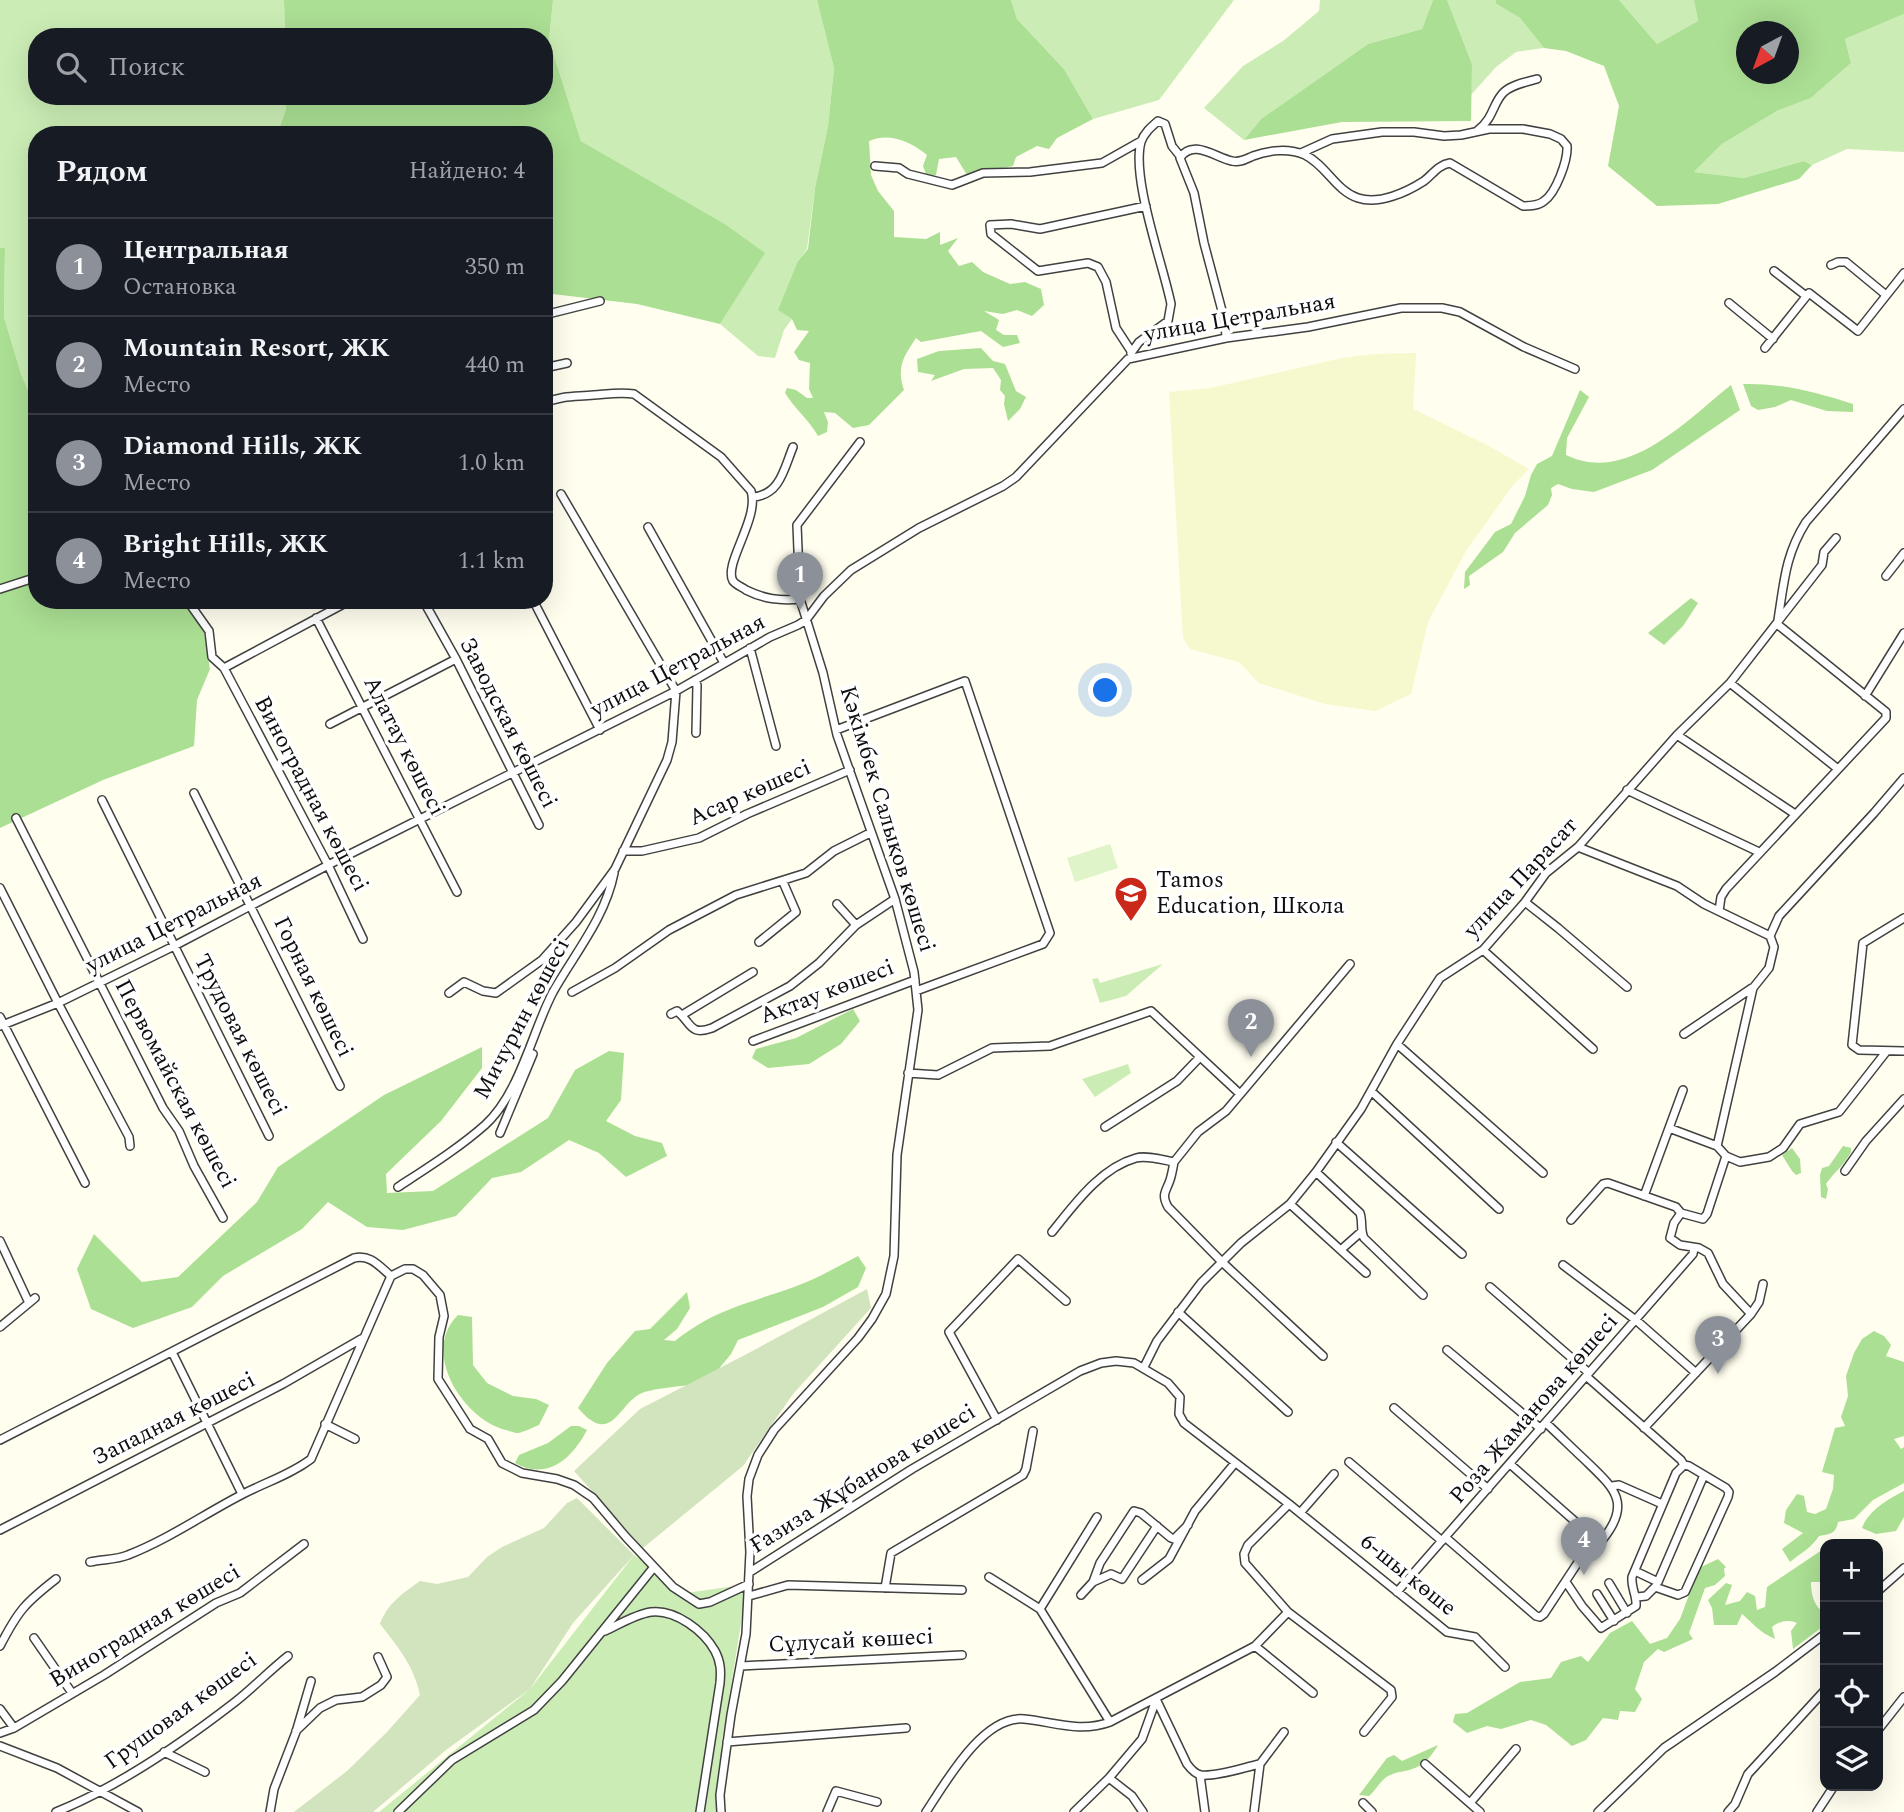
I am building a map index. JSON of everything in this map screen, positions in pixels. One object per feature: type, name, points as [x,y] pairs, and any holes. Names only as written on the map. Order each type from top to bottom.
[{"type":"street","points":[[1478,130],[1492,115],[1502,93],[1515,85],[1537,79]]},
{"type":"street","points":[[1146,206],[1040,229],[1012,224],[990,225],[991,234],[1038,271],[1088,263],[1098,267],[1106,282],[1116,328],[1130,355],[1139,342],[1168,321],[1171,304],[1140,175],[1141,141],[1148,129],[1158,121],[1165,124],[1194,193],[1225,322],[1226,338]]},
{"type":"street","points":[[1180,156],[1187,152],[1206,150],[1240,162],[1268,152],[1301,153],[1311,158],[1346,192],[1359,199],[1381,200],[1424,181],[1444,164],[1450,163],[1514,203],[1535,206],[1546,200],[1565,165],[1567,146],[1561,139],[1536,131],[1478,130],[1444,136],[1382,132],[1332,139],[1301,153]]},
{"type":"street","points":[[875,166],[899,168],[908,174],[951,185],[983,173],[1030,172],[1102,163],[1141,141]]},
{"type":"street","points":[[1831,265],[1838,261],[1846,262],[1886,295]]},
{"type":"street","points":[[1774,271],[1806,296]]},
{"type":"street","points":[[1765,348],[1809,293],[1858,331],[1904,273]]},
{"type":"street","points":[[553,313],[600,301]]},
{"type":"street","points":[[1729,303],[1773,338]]},
{"type":"street","name":"улица Цетральная","points":[[1,1023],[58,1003],[174,946],[328,865],[676,691],[750,648],[806,620],[824,596],[851,570],[919,528],[1016,477],[1130,355],[1308,327],[1401,308],[1441,308],[1460,312],[1524,347],[1575,369]]},
{"type":"street","points":[[553,366],[567,363]]},
{"type":"street","points":[[553,401],[576,395],[634,394],[721,457],[744,482],[753,497],[750,516],[731,568],[732,579],[735,584],[760,597],[800,599]]},
{"type":"street","points":[[1719,911],[1726,889],[1886,718],[1886,712],[1777,624],[1794,541],[1806,522],[1904,409]]},
{"type":"street","name":"Кәкімбек Салықов көшесі","points":[[721,1812],[720,1795],[741,1666],[748,1596],[750,1572],[747,1496],[754,1462],[786,1415],[873,1319],[886,1294],[893,1266],[897,1155],[918,1010],[915,980],[895,899],[836,730],[823,673],[800,599],[796,525],[860,442]]},
{"type":"street","points":[[753,497],[764,496],[773,491],[793,447]]},
{"type":"street","points":[[449,993],[464,982],[483,991],[496,993],[542,960],[576,922],[615,869],[667,760],[672,742],[676,691],[561,494]]},
{"type":"street","points":[[648,527],[724,663]]},
{"type":"street","name":"улица Парасат","points":[[1144,1367],[1157,1341],[1178,1312],[1222,1262],[1290,1204],[1316,1172],[1361,1109],[1397,1044],[1440,978],[1483,950],[1525,902],[1546,873],[1578,847],[1677,735],[1730,683],[1822,565],[1824,552],[1836,538]]},
{"type":"street","points":[[1886,576],[1904,553]]},
{"type":"street","points":[[0,589],[28,580]]},
{"type":"street","name":"Виноградная көшесі","points":[[193,609],[209,631],[212,657],[224,668],[328,865],[363,939]]},
{"type":"street","points":[[224,668],[334,609]]},
{"type":"street","name":"Заводская көшесі","points":[[429,609],[539,825]]},
{"type":"street","points":[[538,609],[600,730]]},
{"type":"street","name":"Алатау көшесі","points":[[316,618],[457,892]]},
{"type":"street","points":[[1865,696],[1904,633]]},
{"type":"street","points":[[750,648],[776,746]]},
{"type":"street","points":[[330,724],[456,659]]},
{"type":"street","points":[[695,680],[696,733]]},
{"type":"street","points":[[836,730],[965,681],[1050,933],[1043,944],[916,991]]},
{"type":"street","points":[[1730,683],[1838,769]]},
{"type":"street","points":[[1677,735],[1795,814]]},
{"type":"street","name":"Асар көшесі","points":[[623,851],[642,851],[699,838],[747,814],[850,770]]},
{"type":"street","points":[[1770,936],[1779,916],[1904,778]]},
{"type":"street","points":[[1627,790],[1759,852]]},
{"type":"street","name":"Горная көшесі","points":[[194,793],[340,1086]]},
{"type":"street","name":"Трудовая көшесі","points":[[102,800],[269,1136]]},
{"type":"street","name":"Первомайская көшесі","points":[[16,818],[163,1108],[179,1131],[194,1166],[223,1218]]},
{"type":"street","points":[[572,992],[615,968],[669,930],[736,895],[806,873],[834,851],[870,833]]},
{"type":"street","points":[[1578,847],[1677,886],[1719,911],[1770,936],[1774,947],[1772,959],[1769,968],[1753,988],[1684,1034]]},
{"type":"street","name":"Мичурин көшесі","points":[[398,1187],[486,1124],[498,1108],[523,1065],[554,991],[595,925],[615,869]]},
{"type":"street","points":[[759,942],[796,912],[783,882]]},
{"type":"street","points":[[0,888],[129,1136],[130,1146]]},
{"type":"street","points":[[671,1014],[677,1011],[693,1030],[712,1028],[790,986],[856,925],[895,899]]},
{"type":"street","points":[[1525,902],[1627,987]]},
{"type":"street","points":[[837,904],[856,925]]},
{"type":"street","points":[[1904,918],[1863,943],[1852,1045],[1859,1050],[1904,1051]]},
{"type":"street","points":[[1483,950],[1592,1049]]},
{"type":"street","points":[[1323,1356],[1222,1262],[1168,1207],[1163,1198],[1174,1162],[1198,1132],[1226,1111],[1350,964]]},
{"type":"street","points":[[682,1016],[754,972]]},
{"type":"street","name":"Ақтау көшесі","points":[[753,1041],[915,980]]},
{"type":"street","points":[[1717,1146],[1753,988]]},
{"type":"street","points":[[908,1073],[938,1075],[988,1049],[1050,1046],[1150,1012],[1240,1094]]},
{"type":"street","points":[[1,1023],[85,1183]]},
{"type":"street","points":[[500,1133],[533,1054],[534,1039]]},
{"type":"street","points":[[1397,1044],[1543,1173]]},
{"type":"street","points":[[1669,1128],[1717,1146],[1726,1156],[1740,1162],[1769,1157],[1783,1148],[1800,1124],[1839,1112],[1886,1052]]},
{"type":"street","points":[[1105,1127],[1177,1082],[1200,1056]]},
{"type":"street","points":[[1644,1196],[1683,1090]]},
{"type":"street","points":[[1371,1091],[1499,1209]]},
{"type":"street","points":[[1845,1171],[1866,1141],[1904,1099]]},
{"type":"street","points":[[1336,1142],[1462,1254]]},
{"type":"street","points":[[1571,1220],[1603,1184],[1608,1183],[1676,1207],[1681,1213],[1703,1219],[1726,1156]]},
{"type":"street","points":[[1052,1232],[1088,1189],[1118,1167],[1139,1157],[1174,1162]]},
{"type":"street","points":[[1316,1172],[1360,1213],[1364,1238],[1423,1295]]},
{"type":"street","points":[[1290,1204],[1366,1273]]},
{"type":"street","points":[[1681,1213],[1674,1223],[1670,1238],[1680,1245],[1708,1253],[1723,1284],[1751,1314]]},
{"type":"street","points":[[1345,1247],[1361,1232]]},
{"type":"street","points":[[0,1241],[32,1301],[0,1326]]},
{"type":"street","name":"Роза Жаманова көшесі","points":[[1397,1592],[1637,1321],[1693,1254],[1694,1248]]},
{"type":"street","points":[[0,1440],[354,1258],[363,1256],[372,1260],[391,1276]]},
{"type":"street","name":"Ғазиза Жұбанова көшесі","points":[[997,1420],[949,1336],[951,1329],[1018,1259],[1066,1301]]},
{"type":"street","points":[[1563,1265],[1637,1321],[1696,1373]]},
{"type":"street","points":[[90,1562],[124,1557],[173,1535],[242,1494],[300,1468],[310,1459],[391,1276],[405,1269],[413,1269],[423,1275],[440,1295],[444,1316],[439,1337],[438,1379],[470,1429],[488,1439],[502,1462],[522,1473],[575,1485],[593,1498],[673,1587],[699,1604],[710,1602],[749,1584]]},
{"type":"street","points":[[1644,1428],[1751,1314],[1759,1302],[1763,1284]]},
{"type":"street","points":[[1490,1287],[1684,1465],[1729,1492],[1685,1592],[1678,1595],[1655,1587],[1646,1596],[1637,1597]]},
{"type":"street","points":[[1178,1312],[1288,1412]]},
{"type":"street","name":"Западная көшесі","points":[[0,1530],[283,1384],[363,1338]]},
{"type":"street","points":[[1349,1462],[1536,1616],[1544,1614],[1592,1541],[1603,1539],[1616,1520],[1618,1505],[1612,1486],[1544,1426],[1447,1350]]},
{"type":"street","points":[[172,1352],[242,1494]]},
{"type":"street","name":"Ғазиза Жұбанова көшесі","points":[[750,1572],[912,1469],[1080,1371],[1116,1361],[1144,1367]]},
{"type":"street","name":"6-шы көше","points":[[1144,1367],[1176,1391],[1180,1397],[1179,1414],[1184,1423],[1447,1632],[1475,1637],[1505,1667]]},
{"type":"street","points":[[1394,1408],[1488,1489]]},
{"type":"street","points":[[325,1424],[355,1439]]},
{"type":"street","points":[[885,1588],[891,1553],[1023,1475],[1033,1431]]},
{"type":"street","points":[[1142,1580],[1170,1559],[1200,1504],[1235,1463]]},
{"type":"street","points":[[1510,1464],[1587,1532],[1592,1541]]},
{"type":"street","points":[[1566,1582],[1597,1626],[1605,1627],[1636,1606],[1637,1597],[1631,1583],[1634,1571],[1675,1473],[1684,1465]]},
{"type":"street","points":[[1300,1513],[1334,1474]]},
{"type":"street","points":[[1634,1571],[1658,1582],[1704,1475]]},
{"type":"street","points":[[1612,1486],[1619,1485],[1662,1504]]},
{"type":"street","points":[[1289,1504],[1246,1549],[1245,1563],[1288,1612],[1391,1690],[1392,1697],[1364,1732]]},
{"type":"street","points":[[1081,1595],[1093,1582],[1100,1563],[1134,1511],[1141,1513],[1174,1539],[1188,1525]]},
{"type":"street","points":[[1040,1609],[1097,1517]]},
{"type":"street","points":[[1093,1582],[1111,1574],[1122,1579],[1157,1526]]},
{"type":"street","name":"Виноградная көшесі","points":[[0,1733],[14,1728],[216,1603],[240,1592],[304,1544]]},
{"type":"street","points":[[398,1812],[452,1760],[534,1710],[562,1681],[654,1567]]},
{"type":"street","points":[[1883,1587],[1904,1568]]},
{"type":"street","points":[[989,1577],[1040,1609],[1110,1723]]},
{"type":"street","points":[[0,1646],[26,1602],[56,1579]]},
{"type":"street","points":[[1609,1583],[1627,1613]]},
{"type":"street","points":[[748,1596],[788,1585],[962,1590]]},
{"type":"street","points":[[1597,1594],[1614,1621]]},
{"type":"street","points":[[601,1633],[652,1612],[672,1614],[690,1625],[715,1650],[721,1666],[720,1684],[700,1812]]},
{"type":"street","points":[[926,1812],[975,1745],[986,1733],[1004,1722],[1022,1719],[1069,1727],[1096,1727],[1110,1723],[1255,1646],[1288,1612]]},
{"type":"street","points":[[34,1638],[72,1693]]},
{"type":"street","points":[[1598,1812],[1664,1748],[1820,1638]]},
{"type":"street","points":[[1255,1646],[1313,1693]]},
{"type":"street","name":"Сұлусай көшесі","points":[[741,1666],[962,1654]]},
{"type":"street","name":"Грушовая көшесі","points":[[56,1812],[101,1791],[164,1752],[237,1700],[288,1656]]},
{"type":"street","points":[[296,1732],[320,1708],[337,1700],[362,1697],[380,1685],[387,1677],[379,1657]]},
{"type":"street","points":[[270,1812],[274,1789],[296,1732],[311,1681]]},
{"type":"street","points":[[1728,1812],[1735,1804],[1748,1774],[1820,1695]]},
{"type":"street","points":[[1880,1728],[1904,1697]]},
{"type":"street","points":[[1156,1699],[1187,1764],[1200,1775],[1205,1812]]},
{"type":"street","points":[[1074,1812],[1110,1778],[1143,1739],[1156,1699]]},
{"type":"street","points":[[0,1709],[14,1728]]},
{"type":"street","points":[[727,1742],[906,1728]]},
{"type":"street","points":[[1254,1812],[1260,1764],[1284,1732]]},
{"type":"street","points":[[0,1746],[57,1768],[138,1812]]},
{"type":"street","points":[[1470,1803],[1516,1749]]},
{"type":"street","points":[[164,1752],[205,1772]]},
{"type":"street","points":[[1200,1775],[1260,1764]]},
{"type":"street","points":[[1425,1764],[1480,1812]]},
{"type":"street","points":[[1110,1778],[1132,1796],[1143,1812]]},
{"type":"street","points":[[827,1812],[836,1791],[877,1802]]},
{"type":"street","points":[[1817,1812],[1831,1791]]},
{"type":"street","points":[[1363,1803],[1372,1812]]},
{"type":"green space","points":[[0,0],[284,0],[285,28],[28,28],[28,105],[286,105],[286,109],[280,126],[28,126],[28,390],[4,317],[5,248],[0,248]]},
{"type":"green space","points":[[284,0],[553,0],[550,28],[285,28]]},
{"type":"green space","points":[[553,0],[817,0],[834,68],[828,126],[815,188],[807,249],[798,261],[792,319],[784,330],[775,358],[758,356],[720,324],[764,253],[725,224],[581,141],[553,53],[553,28],[550,28]]},
{"type":"green space","points":[[817,0],[1011,0],[1017,19],[1064,69],[1093,119],[1057,138],[1049,149],[1037,146],[1016,157],[1013,166],[967,175],[956,157],[939,159],[936,175],[927,177],[923,166],[927,155],[914,146],[892,138],[869,141],[871,175],[878,191],[894,211],[894,237],[926,239],[940,232],[940,245],[958,238],[948,251],[959,266],[972,262],[983,272],[1010,284],[1025,282],[1041,289],[1044,305],[1032,316],[1017,310],[1003,314],[984,311],[999,320],[996,330],[1004,335],[1017,335],[1020,343],[1003,347],[981,331],[921,342],[916,338],[901,368],[904,390],[869,425],[853,428],[835,413],[824,412],[828,422],[827,432],[818,436],[785,393],[787,388],[796,390],[807,398],[813,398],[809,389],[810,363],[799,360],[794,352],[809,331],[797,330],[792,319],[778,310],[798,261],[808,249],[815,188],[828,126],[834,68]]},
{"type":"green space","points":[[1011,0],[1234,0],[1159,100],[1093,119],[1064,69],[1017,19]]},
{"type":"green space","points":[[1320,0],[1433,0],[1422,29],[1368,44],[1261,119],[1244,140],[1204,108],[1243,66],[1283,41],[1319,11]]},
{"type":"green space","points":[[1433,0],[1447,0],[1472,64],[1471,121],[1342,122],[1244,140],[1261,119],[1368,44],[1422,29]]},
{"type":"green space","points":[[1447,0],[1496,0],[1495,3],[1520,18],[1544,48],[1516,52],[1496,67],[1471,95],[1472,64]]},
{"type":"green space","points":[[1496,0],[1619,0],[1657,44],[1698,21],[1694,0],[1904,0],[1904,14],[1845,39],[1851,63],[1811,98],[1777,111],[1722,144],[1694,172],[1744,178],[1804,161],[1812,165],[1799,179],[1718,204],[1657,206],[1608,166],[1619,106],[1604,66],[1566,51],[1544,48],[1520,18],[1495,3]]},
{"type":"green space","points":[[1619,0],[1694,0],[1698,21],[1657,44]]},
{"type":"green space","points":[[1904,14],[1904,152],[1847,149],[1812,165],[1804,161],[1744,178],[1694,172],[1722,144],[1777,111],[1811,98],[1851,63],[1845,39]]},
{"type":"green space","points":[[553,53],[581,141],[725,224],[765,253],[720,324],[637,304],[553,294],[553,126],[280,126],[286,105],[553,105]]},
{"type":"green space","points":[[0,248],[5,248],[4,317],[28,390],[28,609],[192,609],[204,632],[210,669],[197,700],[194,746],[103,780],[0,828]]},
{"type":"green space","points":[[981,348],[993,361],[1005,364],[1016,391],[1026,397],[1020,409],[1008,421],[1005,396],[1000,390],[1001,380],[993,368],[964,369],[931,381],[935,375],[918,372],[917,359],[939,351]]},
{"type":"green space","points":[[1416,353],[1413,409],[1529,469],[1513,485],[1466,551],[1428,622],[1411,694],[1375,711],[1325,704],[1259,683],[1239,662],[1190,649],[1183,638],[1169,392],[1211,388],[1342,358]]},
{"type":"green space","points":[[1743,384],[1771,385],[1812,392],[1853,404],[1853,412],[1827,411],[1791,400],[1758,410],[1751,406]]},
{"type":"green space","points":[[1731,385],[1740,410],[1652,470],[1594,492],[1558,484],[1551,488],[1552,495],[1548,505],[1515,533],[1503,552],[1469,576],[1470,585],[1464,589],[1465,572],[1495,532],[1511,524],[1537,464],[1552,456],[1580,390],[1589,397],[1567,438],[1566,455],[1589,462],[1611,462],[1655,444]]},
{"type":"green space","points":[[1691,598],[1698,603],[1683,626],[1664,645],[1648,633]]},
{"type":"green space","points":[[1110,844],[1118,868],[1075,882],[1067,858]]},
{"type":"green space","points":[[1163,964],[1126,996],[1100,1003],[1092,979],[1098,978],[1100,983]]},
{"type":"green space","points":[[853,1009],[860,1021],[841,1044],[809,1064],[768,1068],[752,1058],[756,1049],[796,1038]]},
{"type":"green space","points":[[482,1047],[482,1068],[441,1121],[386,1174],[387,1193],[433,1191],[548,1118],[575,1070],[609,1051],[624,1053],[621,1100],[606,1121],[635,1136],[662,1143],[667,1156],[626,1177],[599,1153],[569,1140],[521,1172],[492,1178],[456,1216],[403,1230],[367,1227],[328,1202],[302,1229],[223,1276],[192,1307],[133,1328],[91,1309],[77,1269],[94,1234],[142,1282],[178,1277],[257,1202],[278,1167],[384,1095]]},
{"type":"green space","points":[[1128,1064],[1131,1073],[1095,1097],[1082,1079]]},
{"type":"green space","points":[[1843,1146],[1851,1148],[1851,1152],[1826,1184],[1826,1199],[1821,1197],[1822,1168],[1829,1166]]},
{"type":"green space","points":[[1792,1148],[1800,1159],[1801,1173],[1796,1175],[1782,1155]]},
{"type":"green space","points":[[858,1256],[866,1268],[858,1287],[823,1307],[738,1340],[731,1354],[707,1383],[642,1393],[607,1423],[599,1424],[578,1408],[607,1363],[635,1331],[650,1329],[687,1292],[690,1308],[677,1329],[664,1340],[675,1341],[718,1314],[802,1284]]},
{"type":"green space","points":[[867,1289],[871,1308],[793,1394],[743,1466],[643,1548],[574,1471],[640,1409]]},
{"type":"green space","points":[[458,1315],[472,1317],[473,1365],[487,1383],[513,1396],[536,1399],[549,1405],[539,1425],[518,1433],[502,1429],[487,1422],[460,1397],[445,1363],[444,1346],[448,1330]]},
{"type":"green space","points":[[1874,1331],[1884,1336],[1891,1345],[1886,1356],[1904,1362],[1904,1436],[1894,1439],[1901,1449],[1904,1447],[1904,1483],[1873,1500],[1854,1519],[1838,1522],[1834,1531],[1819,1536],[1790,1562],[1782,1549],[1803,1533],[1784,1523],[1786,1510],[1797,1494],[1804,1496],[1807,1512],[1815,1514],[1826,1509],[1833,1489],[1834,1475],[1822,1472],[1835,1428],[1845,1426],[1841,1417],[1848,1396],[1846,1376],[1862,1339]]},
{"type":"green space","points":[[571,1426],[587,1430],[574,1450],[557,1464],[538,1470],[515,1463],[519,1455],[548,1443]]},
{"type":"green space","points":[[1904,1491],[1904,1517],[1896,1531],[1876,1534],[1862,1528],[1874,1511]]},
{"type":"green space","points":[[577,1498],[634,1555],[573,1623],[530,1689],[446,1750],[373,1812],[294,1812],[347,1771],[420,1695],[409,1666],[380,1624],[391,1605],[420,1581],[437,1584],[468,1577],[487,1557],[502,1547],[544,1528],[567,1503]]},
{"type":"green space","points":[[1820,1551],[1820,1582],[1811,1582],[1814,1600],[1820,1609],[1820,1629],[1793,1649],[1791,1631],[1797,1623],[1794,1622],[1784,1621],[1772,1627],[1775,1639],[1742,1614],[1737,1625],[1714,1625],[1708,1600],[1726,1583],[1732,1585],[1725,1605],[1740,1601],[1747,1592],[1755,1596],[1757,1610],[1765,1607],[1767,1587]]},
{"type":"green space","points":[[634,1555],[686,1593],[749,1584],[721,1748],[723,1812],[379,1812],[530,1689]]},
{"type":"green space","points":[[1718,1559],[1726,1567],[1725,1576],[1715,1585],[1705,1588],[1689,1633],[1693,1639],[1664,1652],[1658,1649],[1644,1662],[1635,1689],[1642,1699],[1635,1712],[1620,1711],[1618,1720],[1603,1718],[1586,1740],[1572,1746],[1546,1725],[1531,1720],[1501,1729],[1487,1726],[1467,1733],[1453,1722],[1455,1714],[1467,1713],[1520,1682],[1551,1678],[1561,1662],[1581,1656],[1588,1662],[1610,1633],[1632,1621],[1650,1644],[1667,1638],[1680,1619],[1699,1568]]},
{"type":"green space","points":[[1438,1745],[1419,1766],[1388,1776],[1369,1796],[1359,1795],[1387,1758],[1394,1755],[1402,1761]]},
{"type":"place","name":"Центральная","points":[[800,610]]},
{"type":"place","name":"Tamos Education, Школа","points":[[1131,923]]},
{"type":"place","name":"Mountain Resort, ЖК","points":[[1251,1057]]},
{"type":"place","name":"Diamond Hills, ЖК","points":[[1718,1374]]},
{"type":"place","name":"Bright Hills, ЖК","points":[[1584,1575]]}]
